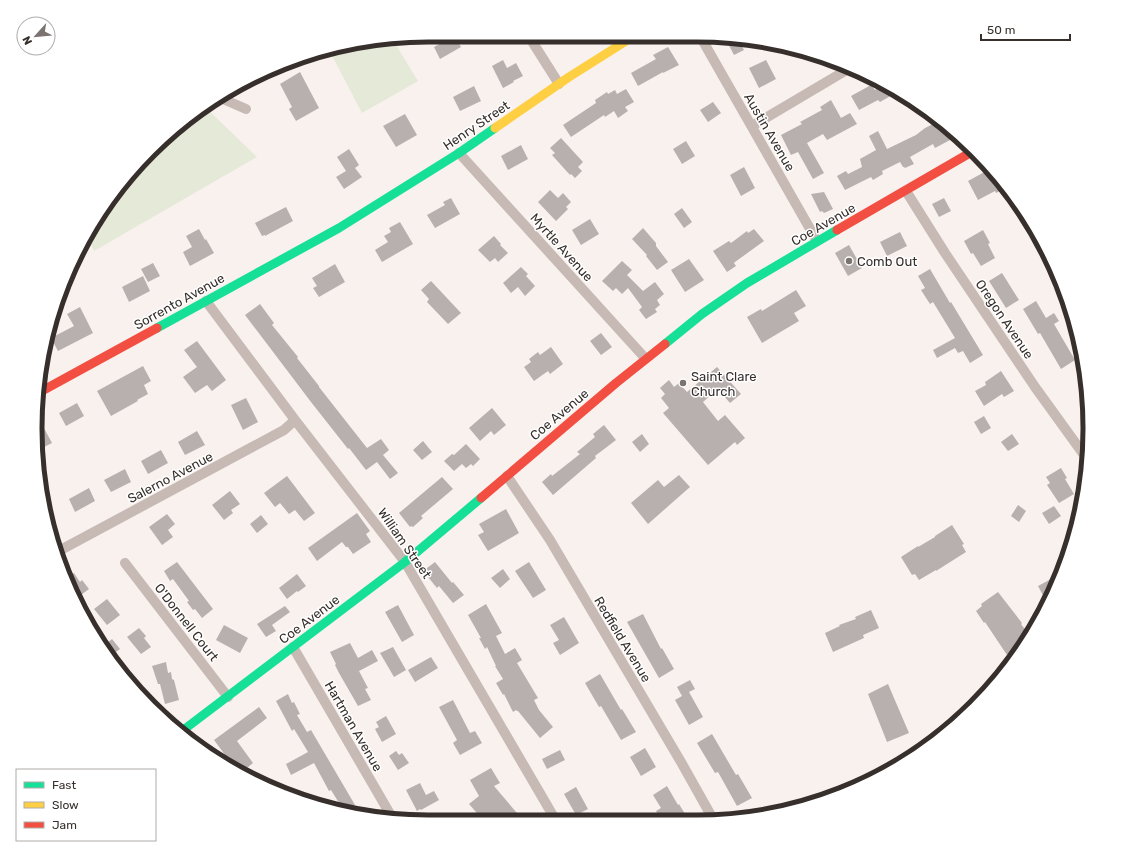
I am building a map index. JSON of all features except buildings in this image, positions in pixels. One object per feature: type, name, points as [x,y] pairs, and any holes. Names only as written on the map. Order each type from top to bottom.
[{"type":"street","points":[[532,42],[559,84]]},
{"type":"street","name":"Henry Street","points":[[330,232],[459,153],[559,84],[625,42]]},
{"type":"street","name":"Austin Avenue","points":[[704,42],[817,241]]},
{"type":"street","points":[[752,126],[845,71]]},
{"type":"street","points":[[225,100],[246,109]]},
{"type":"street","name":"Myrtle Avenue","points":[[459,153],[645,358]]},
{"type":"street","name":"Coe Avenue","points":[[186,729],[405,562],[645,358],[702,314],[747,283],[969,154]]},
{"type":"street","name":"Oregon Avenue","points":[[906,191],[945,253],[1035,387],[1082,452]]},
{"type":"street","name":"Sorrento Avenue","points":[[44,387],[206,301],[330,232]]},
{"type":"street","name":"William Street","points":[[206,301],[295,420],[405,562],[553,815]]},
{"type":"street","name":"Salerno Avenue","points":[[62,550],[284,430],[295,420]]},
{"type":"street","name":"Redfield Avenue","points":[[507,476],[550,540],[710,814]]},
{"type":"street","name":"O'Donnell Court","points":[[125,563],[228,696]]},
{"type":"street","name":"Hartman Avenue","points":[[292,647],[389,813]]},
{"type":"green space","points":[[395,44],[418,81],[362,113],[331,54],[353,49]]},
{"type":"green space","points":[[209,111],[257,157],[94,251],[90,243],[107,214],[122,193],[155,155],[193,122]]},
{"type":"traffic: fast","points":[[157,328],[339,228],[459,153],[495,128]]},
{"type":"traffic: fast","points":[[665,344],[702,314],[747,283],[837,230]]},
{"type":"traffic: fast","points":[[185,729],[405,562],[481,498]]},
{"type":"traffic: slow","points":[[495,128],[569,77],[624,42]]},
{"type":"traffic: jam","points":[[837,230],[969,154]]},
{"type":"traffic: jam","points":[[44,390],[157,328]]},
{"type":"traffic: jam","points":[[481,498],[616,383],[665,344]]},
{"type":"place","name":"Comb Out","points":[[849,261]]},
{"type":"place","name":"Saint Clare Church","points":[[683,383]]}]
